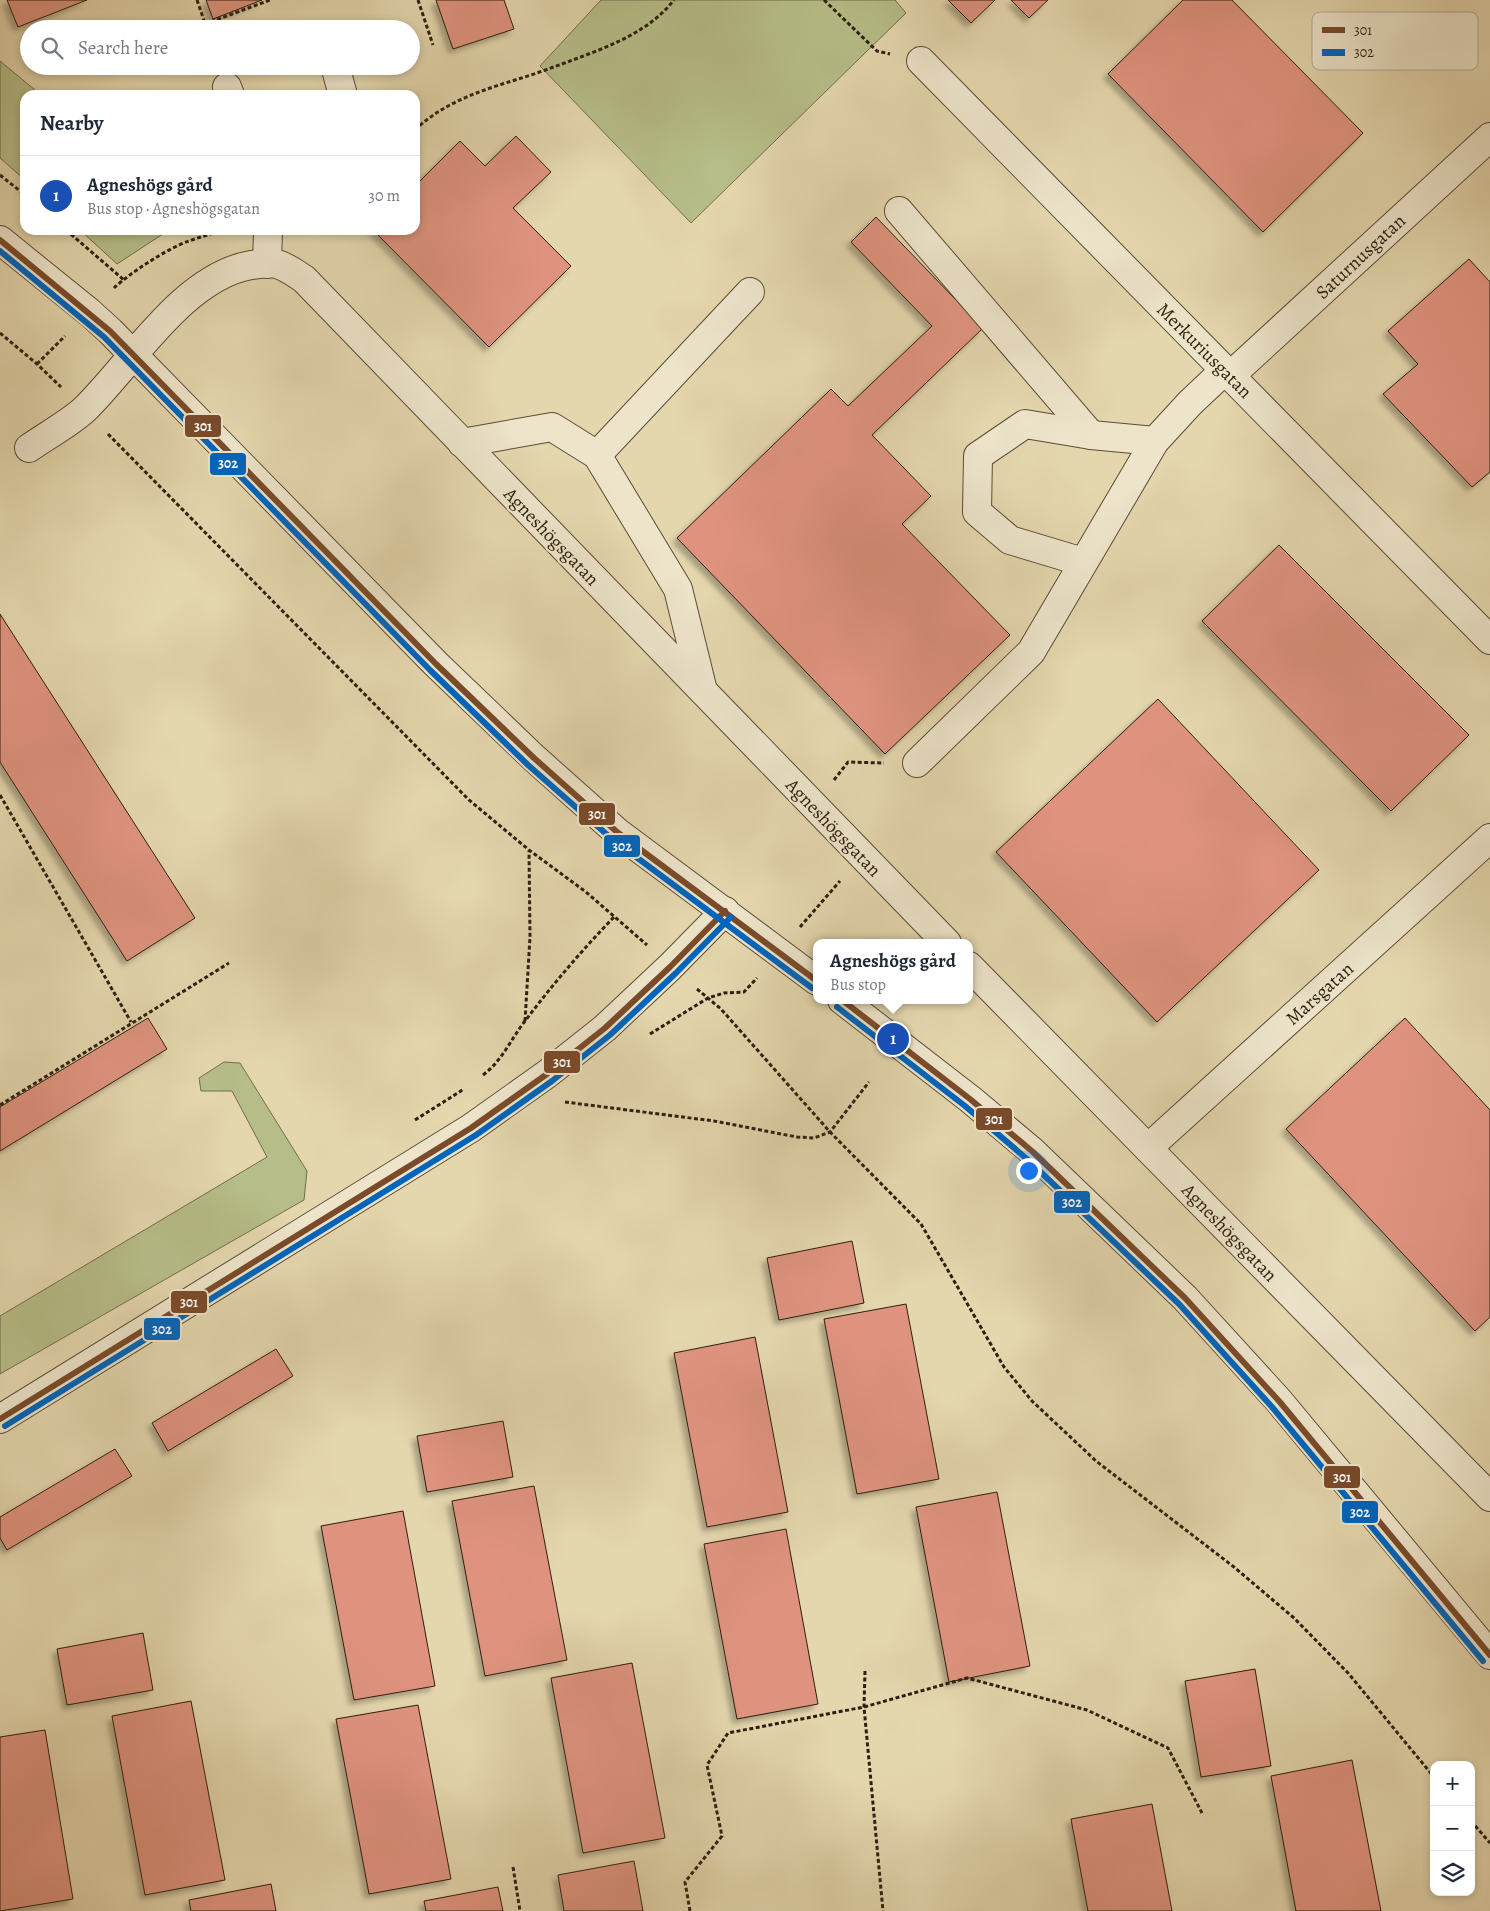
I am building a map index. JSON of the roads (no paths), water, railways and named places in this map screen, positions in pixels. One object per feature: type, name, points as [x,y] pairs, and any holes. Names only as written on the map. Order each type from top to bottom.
[{"type":"street","name":"Merkuriusgatan","points":[[921,61],[1490,640]]},
{"type":"street","points":[[337,75],[342,90]]},
{"type":"street","name":"Saturnusgatan","points":[[917,763],[1030,652],[1155,441],[1190,403],[1228,373],[1490,137]]},
{"type":"street","points":[[899,211],[1091,435]]},
{"type":"street","points":[[267,264],[268,235]]},
{"type":"street","points":[[0,240],[89,312],[436,664],[534,758],[617,832],[813,978]]},
{"type":"street","name":"Agneshögsgatan","points":[[29,448],[84,410],[180,305],[203,285],[220,274],[241,267],[275,263],[292,270],[304,279],[943,939]]},
{"type":"street","points":[[597,455],[750,292]]},
{"type":"street","points":[[1083,562],[1010,540],[977,512],[978,456],[1025,424],[1091,435],[1155,441]]},
{"type":"street","points":[[462,443],[552,427],[597,455],[678,589],[703,692]]},
{"type":"street","name":"Marsgatan","points":[[1148,1148],[1490,838]]},
{"type":"street","points":[[0,1420],[470,1128],[547,1074],[605,1028],[670,967],[725,911]]},
{"type":"street","name":"Agneshögsgatan","points":[[973,970],[1490,1498]]},
{"type":"street","points":[[847,1004],[970,1099],[1033,1152],[1185,1298],[1279,1401],[1490,1655]]},
{"type":"place","name":"Agneshögs gård","points":[[893,1039]]}]
